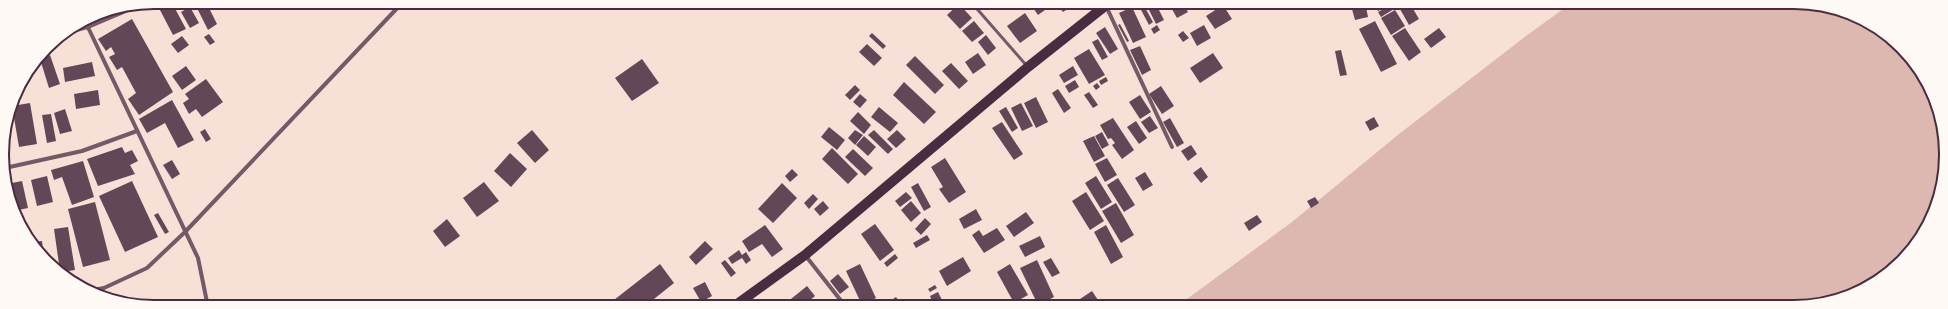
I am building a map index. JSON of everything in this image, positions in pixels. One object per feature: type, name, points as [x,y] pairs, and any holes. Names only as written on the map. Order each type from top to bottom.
[{"type":"main road","points":[[743,300],[805,255],[1028,67],[1102,9]]},
{"type":"street","points":[[99,289],[104,288],[147,268],[185,232],[396,9]]},
{"type":"street","points":[[1110,9],[1172,147]]},
{"type":"street","points":[[81,29],[121,13]]},
{"type":"street","points":[[88,27],[198,258],[207,300]]},
{"type":"street","points":[[9,167],[82,151],[137,131]]},
{"type":"street","points":[[805,255],[840,300]]},
{"type":"lane","points":[[977,9],[1028,67]]},
{"type":"shaded area","points":[[1563,9],[1803,9],[1831,14],[1858,24],[1882,39],[1903,59],[1920,82],[1928,99],[1938,136],[1939,164],[1934,192],[1924,219],[1903,250],[1882,270],[1866,281],[1831,295],[1803,300],[1186,300],[1292,222],[1399,134]]},
{"type":"building","points":[[175,9],[186,29],[173,35],[160,10]]},
{"type":"building","points":[[186,9],[191,9],[199,23],[190,28],[181,12]]},
{"type":"building","points":[[198,9],[210,9],[217,24],[208,30]]},
{"type":"building","points":[[954,9],[964,9],[972,18],[960,29],[947,15]]},
{"type":"building","points":[[1034,9],[1046,9],[1038,15]]},
{"type":"building","points":[[1061,9],[1068,9],[1063,12]]},
{"type":"building","points":[[1128,9],[1133,9],[1146,37],[1133,43],[1119,13]]},
{"type":"building","points":[[1141,9],[1146,9],[1153,22],[1149,25]]},
{"type":"building","points":[[1148,9],[1158,9],[1164,20],[1156,24]]},
{"type":"building","points":[[1172,9],[1186,9],[1188,12],[1177,18]]},
{"type":"building","points":[[1217,9],[1226,9],[1232,19],[1215,29],[1206,16]]},
{"type":"building","points":[[1352,9],[1366,9],[1368,17],[1355,20]]},
{"type":"building","points":[[1384,9],[1394,9],[1381,17],[1378,12]]},
{"type":"building","points":[[1400,9],[1413,9],[1419,19],[1409,25]]},
{"type":"building","points":[[1395,10],[1405,26],[1391,35],[1381,18]]},
{"type":"building","points":[[1025,13],[1037,31],[1020,43],[1007,26]]},
{"type":"building","points":[[132,19],[173,92],[139,115],[128,99],[136,93],[122,67],[117,70],[109,57],[115,54],[111,47],[106,51],[98,39]]},
{"type":"building","points":[[974,21],[984,33],[972,42],[962,31]]},
{"type":"building","points":[[1375,21],[1397,64],[1381,72],[1359,29]]},
{"type":"building","points":[[1120,24],[1129,41],[1127,42],[1118,25]]},
{"type":"building","points":[[1157,25],[1160,30],[1154,34],[1151,29]]},
{"type":"building","points":[[1204,25],[1211,38],[1197,46],[1190,33]]},
{"type":"building","points":[[1105,27],[1118,49],[1110,54],[1096,33]]},
{"type":"building","points":[[1405,28],[1421,52],[1409,61],[1392,36]]},
{"type":"building","points":[[1439,28],[1446,37],[1431,48],[1424,39]]},
{"type":"building","points":[[1183,31],[1189,38],[1183,42],[1178,35]]},
{"type":"building","points":[[872,33],[886,46],[883,49],[869,36]]},
{"type":"building","points":[[209,34],[215,42],[210,45],[204,37]]},
{"type":"building","points":[[986,35],[996,48],[988,55],[978,42]]},
{"type":"building","points":[[182,36],[189,45],[178,53],[171,44]]},
{"type":"building","points":[[1098,39],[1108,57],[1102,60],[1092,42]]},
{"type":"building","points":[[867,44],[882,58],[874,66],[859,52]]},
{"type":"building","points":[[1140,46],[1151,70],[1142,75],[1130,50]]},
{"type":"building","points":[[1089,49],[1105,75],[1089,84],[1074,58]]},
{"type":"building","points":[[1341,50],[1347,75],[1340,76],[1335,51]]},
{"type":"building","points":[[978,53],[986,65],[973,74],[965,62]]},
{"type":"building","points":[[1213,53],[1223,68],[1200,83],[1190,68]]},
{"type":"building","points":[[50,55],[60,84],[49,88],[41,63]]},
{"type":"building","points":[[915,56],[944,85],[935,94],[906,65]]},
{"type":"building","points":[[642,59],[659,83],[632,101],[615,78]]},
{"type":"building","points":[[92,62],[95,76],[65,82],[63,68]]},
{"type":"building","points":[[951,63],[968,81],[959,89],[942,71]]},
{"type":"building","points":[[186,66],[196,80],[182,90],[172,76]]},
{"type":"building","points":[[1073,66],[1078,75],[1064,83],[1059,75]]},
{"type":"building","points":[[1106,77],[1108,81],[1101,85],[1099,81]]},
{"type":"building","points":[[206,79],[223,102],[202,117],[196,109],[189,114],[183,103],[189,99],[185,94]]},
{"type":"building","points":[[1075,80],[1079,87],[1069,93],[1065,86]]},
{"type":"building","points":[[904,82],[936,112],[924,124],[893,95]]},
{"type":"building","points":[[1097,83],[1100,87],[1096,90],[1093,86]]},
{"type":"building","points":[[855,85],[860,90],[850,100],[845,95]]},
{"type":"building","points":[[1161,86],[1174,106],[1162,114],[1149,94]]},
{"type":"building","points":[[1058,89],[1071,108],[1064,113],[1052,93]]},
{"type":"building","points":[[98,90],[100,105],[76,109],[74,94]]},
{"type":"building","points":[[1089,92],[1098,105],[1093,108],[1084,95]]},
{"type":"building","points":[[860,94],[867,100],[860,108],[853,102]]},
{"type":"building","points":[[1140,95],[1151,112],[1140,119],[1129,102]]},
{"type":"building","points":[[1036,97],[1048,122],[1036,128],[1024,103]]},
{"type":"building","points":[[172,100],[194,140],[178,148],[165,123],[147,133],[139,119]]},
{"type":"building","points":[[30,103],[37,144],[19,147],[14,117],[18,105]]},
{"type":"building","points":[[1021,103],[1033,126],[1022,131],[1011,108]]},
{"type":"building","points":[[879,107],[898,123],[890,132],[871,117]]},
{"type":"building","points":[[1006,107],[1018,128],[1012,132],[999,111]]},
{"type":"building","points":[[65,109],[72,131],[60,134],[54,113]]},
{"type":"building","points":[[858,112],[871,125],[864,134],[850,121]]},
{"type":"building","points":[[51,114],[56,141],[47,143],[42,115]]},
{"type":"building","points":[[1150,116],[1158,128],[1149,133],[1141,122]]},
{"type":"building","points":[[1374,117],[1379,126],[1370,131],[1365,122]]},
{"type":"building","points":[[1113,118],[1134,150],[1122,159],[1112,145],[1115,143],[1111,138],[1108,139],[1100,125]]},
{"type":"building","points":[[1170,118],[1184,143],[1177,147],[1163,122]]},
{"type":"building","points":[[1136,121],[1147,138],[1139,144],[1127,127]]},
{"type":"building","points":[[1002,122],[1023,154],[1014,160],[992,128]]},
{"type":"building","points":[[829,127],[845,140],[837,150],[821,137]]},
{"type":"building","points":[[205,129],[211,139],[206,142],[200,132]]},
{"type":"building","points":[[532,130],[549,150],[535,163],[517,143]]},
{"type":"building","points":[[855,130],[863,135],[855,145],[848,138]]},
{"type":"building","points":[[874,130],[893,149],[888,154],[868,135]]},
{"type":"building","points":[[897,130],[906,139],[896,148],[887,139]]},
{"type":"building","points":[[1102,132],[1109,145],[1102,149],[1095,136]]},
{"type":"building","points":[[864,136],[876,147],[868,156],[856,145]]},
{"type":"building","points":[[1094,136],[1105,156],[1094,162],[1083,141]]},
{"type":"building","points":[[1191,145],[1197,154],[1188,161],[1181,151]]},
{"type":"building","points":[[122,147],[125,153],[132,150],[138,161],[130,165],[135,174],[98,186],[87,159]]},
{"type":"building","points":[[832,148],[858,174],[848,184],[822,159]]},
{"type":"building","points":[[853,149],[873,168],[865,176],[845,157]]},
{"type":"building","points":[[510,153],[527,169],[511,187],[494,171]]},
{"type":"building","points":[[945,158],[966,192],[949,203],[939,189],[943,187],[931,167]]},
{"type":"building","points":[[1107,158],[1117,175],[1105,182],[1095,164]]},
{"type":"building","points":[[172,160],[180,174],[172,179],[163,165]]},
{"type":"building","points":[[83,161],[94,197],[72,205],[62,177],[54,180],[51,170]]},
{"type":"building","points":[[1201,167],[1208,177],[1201,183],[1193,173]]},
{"type":"building","points":[[792,169],[798,175],[790,182],[785,176]]},
{"type":"building","points":[[1145,172],[1153,185],[1143,191],[1135,178]]},
{"type":"building","points":[[47,176],[53,202],[37,206],[31,180]]},
{"type":"building","points":[[1096,176],[1112,202],[1101,209],[1085,183]]},
{"type":"building","points":[[1118,178],[1135,205],[1124,212],[1107,185]]},
{"type":"building","points":[[22,181],[28,208],[20,210],[12,183]]},
{"type":"building","points":[[132,181],[158,237],[125,252],[99,196]]},
{"type":"building","points":[[484,182],[499,201],[477,217],[463,198]]},
{"type":"building","points":[[782,183],[797,198],[773,223],[758,209]]},
{"type":"building","points":[[918,183],[931,207],[924,211],[911,187]]},
{"type":"building","points":[[906,192],[912,198],[900,207],[895,201]]},
{"type":"building","points":[[1086,192],[1104,221],[1090,230],[1072,201]]},
{"type":"building","points":[[813,194],[818,199],[809,209],[804,203]]},
{"type":"building","points":[[1315,197],[1319,203],[1311,208],[1307,201]]},
{"type":"building","points":[[823,201],[829,208],[820,216],[814,209]]},
{"type":"building","points":[[911,201],[921,213],[911,222],[901,210]]},
{"type":"building","points":[[95,202],[110,260],[83,267],[68,209]]},
{"type":"building","points":[[1116,203],[1134,235],[1121,243],[1102,211]]},
{"type":"building","points":[[976,209],[982,220],[964,229],[959,219]]},
{"type":"building","points":[[1026,212],[1034,223],[1014,237],[1006,226]]},
{"type":"building","points":[[158,213],[169,232],[165,234],[154,215]]},
{"type":"building","points":[[1257,215],[1262,222],[1249,231],[1244,223]]},
{"type":"building","points":[[925,218],[931,224],[921,235],[915,229]]},
{"type":"building","points":[[447,219],[460,236],[445,247],[433,231]]},
{"type":"building","points":[[875,224],[894,250],[880,261],[861,234]]},
{"type":"building","points":[[765,225],[783,249],[772,257],[762,244],[749,252],[742,241]]},
{"type":"building","points":[[1106,225],[1123,257],[1111,264],[1094,232]]},
{"type":"building","points":[[68,227],[75,270],[68,271],[59,264],[54,229]]},
{"type":"building","points":[[997,228],[1005,240],[984,253],[972,235],[979,230],[983,236]]},
{"type":"building","points":[[927,235],[930,240],[916,248],[913,243]]},
{"type":"building","points":[[1040,236],[1045,247],[1025,257],[1019,246]]},
{"type":"building","points":[[38,241],[42,241],[43,247],[39,243]]},
{"type":"building","points":[[705,241],[713,249],[696,265],[689,257]]},
{"type":"building","points":[[739,250],[742,255],[746,252],[751,260],[746,264],[742,258],[732,264],[728,258]]},
{"type":"building","points":[[895,254],[898,258],[887,267],[884,263]]},
{"type":"building","points":[[963,257],[971,271],[947,286],[939,271]]},
{"type":"building","points":[[1051,258],[1060,273],[1052,277],[1043,262]]},
{"type":"building","points":[[725,260],[736,273],[731,277],[721,263]]},
{"type":"building","points":[[1037,260],[1054,297],[1048,300],[1036,300],[1020,268]]},
{"type":"building","points":[[660,264],[674,283],[653,300],[614,300]]},
{"type":"building","points":[[860,264],[876,298],[872,300],[860,300],[846,271]]},
{"type":"building","points":[[1010,264],[1028,295],[1019,300],[1012,300],[997,272]]},
{"type":"building","points":[[838,274],[849,287],[840,294],[830,281]]},
{"type":"building","points":[[705,282],[712,296],[705,300],[700,300],[693,288]]},
{"type":"building","points":[[935,285],[937,288],[930,292],[928,289]]},
{"type":"building","points":[[807,286],[815,296],[810,300],[790,300]]},
{"type":"building","points":[[1092,291],[1098,300],[1081,300]]},
{"type":"building","points":[[938,292],[942,300],[932,300],[930,296]]},
{"type":"building","points":[[896,297],[898,300],[892,300]]}]
